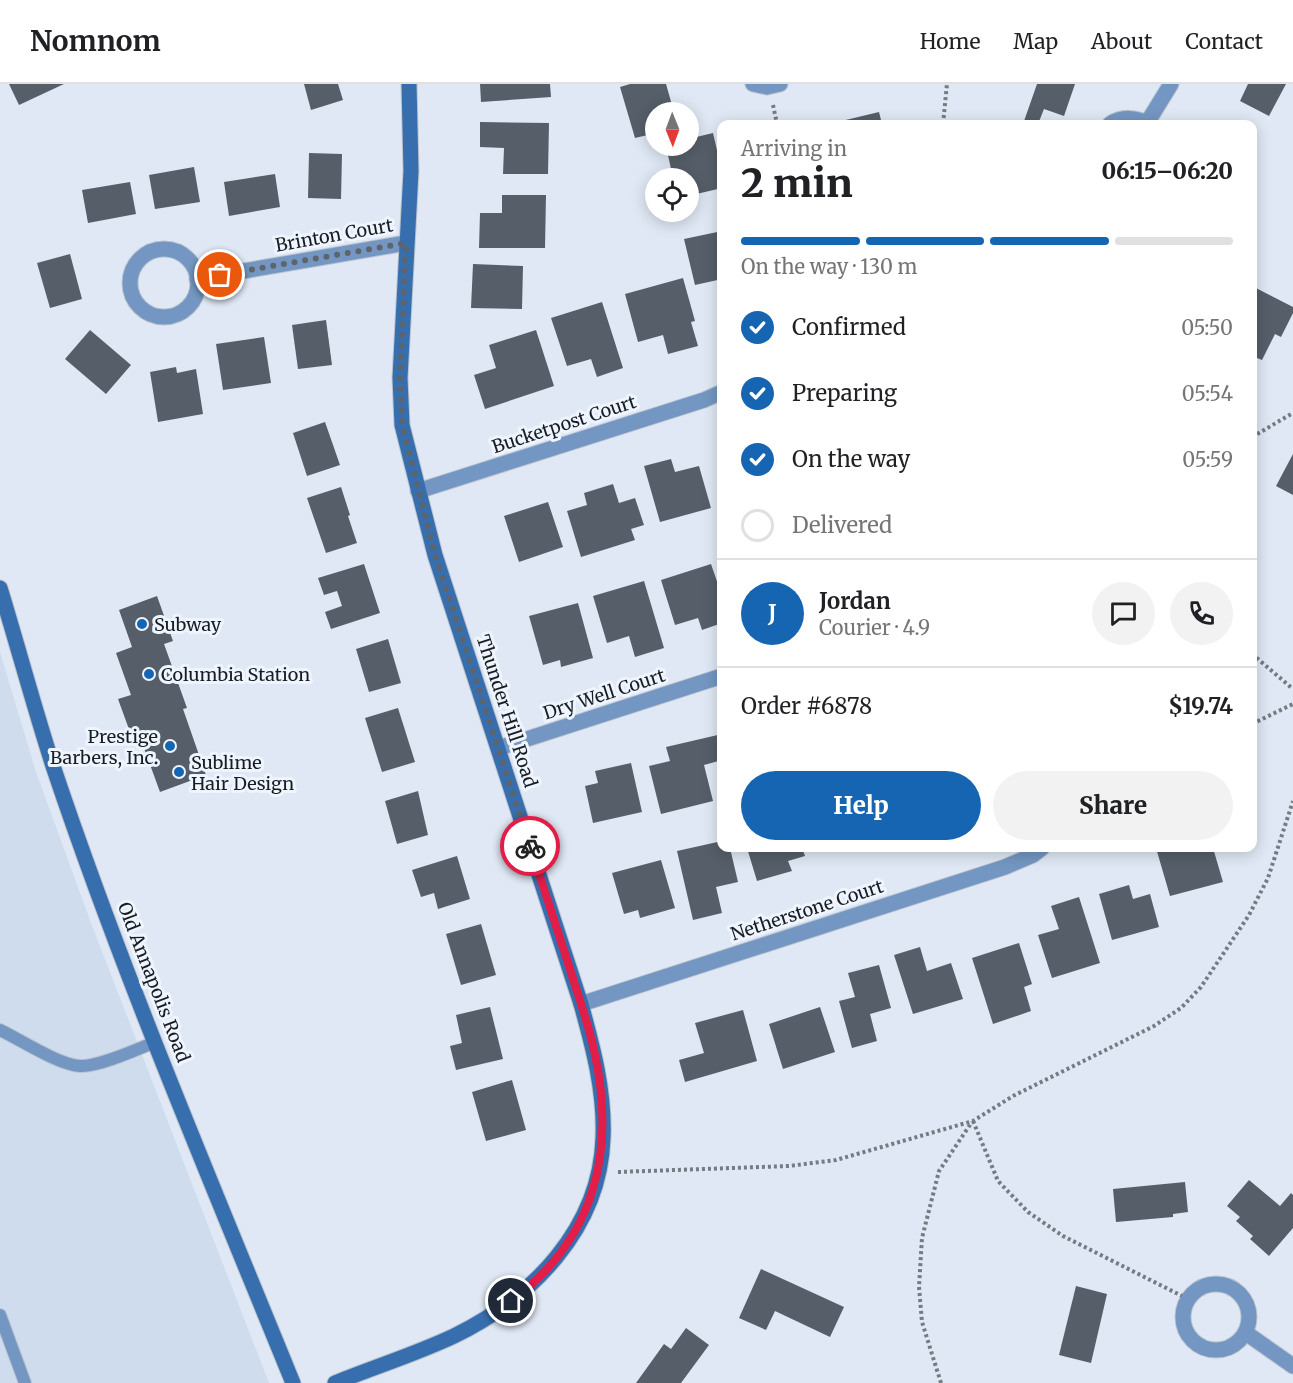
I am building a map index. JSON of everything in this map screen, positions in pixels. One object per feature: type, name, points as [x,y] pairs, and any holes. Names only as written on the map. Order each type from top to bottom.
[{"type":"street","name":"Thunder Hill Road","points":[[335,1383],[454,1336],[495,1312],[526,1290],[551,1265],[575,1233],[590,1199],[598,1172],[603,1139],[601,1096],[595,1054],[499,748],[435,555],[402,425],[400,378],[411,171],[409,84]]},
{"type":"street","points":[[753,84],[767,87],[780,84]]},
{"type":"street","points":[[1150,120],[1171,84]]},
{"type":"street","points":[[1120,120],[1125,118],[1139,120]]},
{"type":"street","name":"Brinton Court","points":[[197,279],[406,243]]},
{"type":"street","points":[[165,249],[187,258],[194,267],[197,279],[197,289],[187,308],[178,314],[168,316],[147,313],[133,297],[130,287],[130,275],[135,265],[153,250],[165,249]]},
{"type":"street","name":"Bucketpost Court","points":[[418,491],[717,394]]},
{"type":"street","name":"Old Annapolis Road","points":[[0,588],[53,765],[107,916],[155,1042],[293,1383]]},
{"type":"street","name":"Dry Well Court","points":[[499,748],[717,678]]},
{"type":"street","name":"Netherstone Court","points":[[580,1004],[1005,867],[1037,852]]},
{"type":"street","points":[[1217,1284],[1228,1286],[1238,1292],[1249,1311],[1250,1323],[1246,1334],[1230,1348],[1209,1350],[1199,1346],[1185,1330],[1184,1309],[1188,1299],[1196,1291],[1217,1284]]},
{"type":"street","points":[[1246,1334],[1293,1366]]},
{"type":"lane","points":[[0,1030],[58,1059],[81,1066],[111,1059],[155,1042]]},
{"type":"lane","points":[[0,1315],[25,1383]]},
{"type":"path","points":[[943,120],[947,84]]},
{"type":"path","points":[[1257,434],[1293,413]]},
{"type":"path","points":[[1257,658],[1293,689]]},
{"type":"path","points":[[1257,722],[1293,704]]},
{"type":"path","points":[[598,1172],[789,1166],[836,1160],[973,1121],[1032,1086],[1154,1026],[1181,1008],[1201,987],[1225,954],[1268,878],[1293,801]]},
{"type":"path","points":[[973,1121],[998,1181],[1028,1212],[1063,1236],[1188,1299]]},
{"type":"path","points":[[941,1383],[922,1323],[919,1287],[922,1238],[939,1172],[973,1121]]},
{"type":"shaded area","points":[[0,652],[36,772],[91,923],[269,1383],[0,1383]]},
{"type":"building","points":[[9,84],[64,84],[19,105]]},
{"type":"building","points":[[304,84],[338,84],[343,100],[311,110]]},
{"type":"building","points":[[480,84],[550,84],[551,97],[481,102]]},
{"type":"building","points":[[630,84],[666,84],[671,102],[645,102],[645,136],[635,138],[620,87]]},
{"type":"building","points":[[1037,84],[1075,84],[1064,116],[1044,109],[1040,120],[1024,120]]},
{"type":"building","points":[[1248,84],[1286,84],[1269,116],[1240,101]]},
{"type":"building","points":[[879,112],[881,120],[846,120]]},
{"type":"building","points":[[480,122],[549,123],[548,174],[503,174],[504,148],[480,147]]},
{"type":"building","points":[[713,133],[717,150],[717,189],[699,193],[699,168],[671,168],[668,156],[699,156],[699,136]]},
{"type":"building","points":[[309,153],[342,154],[341,199],[308,198]]},
{"type":"building","points":[[194,167],[200,202],[155,209],[149,175]]},
{"type":"building","points":[[275,174],[280,207],[229,216],[224,182]]},
{"type":"building","points":[[130,182],[136,214],[88,223],[82,190]]},
{"type":"building","points":[[502,195],[546,195],[545,248],[479,248],[480,213],[502,213]]},
{"type":"building","points":[[717,232],[717,280],[695,285],[684,239]]},
{"type":"building","points":[[70,254],[82,299],[50,308],[37,263]]},
{"type":"building","points":[[473,264],[523,266],[522,309],[471,308]]},
{"type":"building","points":[[683,278],[695,321],[691,322],[698,346],[668,354],[663,335],[638,342],[625,294]]},
{"type":"building","points":[[1257,289],[1293,307],[1293,313],[1281,337],[1275,334],[1262,360],[1257,358]]},
{"type":"building","points":[[602,302],[623,368],[597,377],[591,359],[567,366],[551,318]]},
{"type":"building","points":[[326,320],[332,365],[298,369],[292,325]]},
{"type":"building","points":[[90,330],[131,365],[106,394],[65,359]]},
{"type":"building","points":[[536,330],[554,386],[485,409],[474,375],[496,368],[489,345]]},
{"type":"building","points":[[264,337],[271,383],[223,390],[216,344]]},
{"type":"building","points":[[176,367],[177,373],[196,369],[203,414],[158,422],[150,372]]},
{"type":"building","points":[[325,422],[340,465],[307,476],[293,433]]},
{"type":"building","points":[[1293,454],[1293,495],[1276,486]]},
{"type":"building","points":[[671,459],[675,472],[699,466],[711,508],[660,522],[644,466]]},
{"type":"building","points":[[613,484],[619,503],[635,498],[644,525],[631,529],[635,540],[581,557],[567,511],[587,505],[584,493]]},
{"type":"building","points":[[341,487],[357,543],[326,553],[307,498]]},
{"type":"building","points":[[548,502],[563,547],[519,562],[504,516]]},
{"type":"building","points":[[364,564],[380,613],[331,629],[325,612],[342,606],[337,591],[324,595],[318,578]]},
{"type":"building","points":[[711,564],[717,581],[717,625],[702,630],[698,618],[675,625],[661,580]]},
{"type":"building","points":[[644,581],[664,648],[635,657],[629,636],[607,643],[593,596]]},
{"type":"building","name":"Columbia Station","points":[[157,596],[173,641],[164,644],[187,708],[183,709],[206,775],[160,792],[137,729],[130,732],[118,699],[131,695],[116,653],[132,647],[119,610]]},
{"type":"building","points":[[578,603],[593,658],[561,667],[560,660],[543,665],[529,616]]},
{"type":"building","points":[[388,639],[401,683],[369,692],[356,649]]},
{"type":"building","points":[[398,708],[415,762],[382,772],[365,718]]},
{"type":"building","points":[[717,735],[717,761],[704,765],[713,801],[661,814],[649,766],[670,761],[666,747]]},
{"type":"building","points":[[631,763],[642,812],[593,823],[585,786],[598,783],[595,771]]},
{"type":"building","points":[[418,791],[428,835],[397,844],[385,801]]},
{"type":"building","points":[[717,842],[717,852],[731,852],[738,882],[716,887],[722,913],[693,920],[677,851]]},
{"type":"building","points":[[748,852],[804,852],[805,856],[788,861],[792,871],[757,881]]},
{"type":"building","points":[[1157,852],[1214,852],[1223,882],[1170,896]]},
{"type":"building","points":[[457,856],[470,899],[438,909],[434,893],[421,897],[412,870]]},
{"type":"building","points":[[661,860],[675,908],[640,918],[638,910],[624,914],[612,873]]},
{"type":"building","points":[[1129,885],[1133,899],[1150,894],[1159,927],[1112,940],[1099,894]]},
{"type":"building","points":[[1079,897],[1100,963],[1052,978],[1038,935],[1059,929],[1051,906]]},
{"type":"building","points":[[481,924],[496,975],[461,985],[446,934]]},
{"type":"building","points":[[1019,943],[1032,984],[1024,987],[1031,1011],[993,1024],[972,958]]},
{"type":"building","points":[[920,947],[927,971],[951,963],[963,999],[913,1014],[894,955]]},
{"type":"building","points":[[879,965],[891,1008],[870,1014],[877,1041],[852,1048],[839,1001],[855,997],[848,973]]},
{"type":"building","points":[[490,1007],[503,1059],[456,1070],[450,1046],[462,1043],[456,1015]]},
{"type":"building","points":[[820,1007],[835,1052],[783,1069],[769,1024]]},
{"type":"building","points":[[743,1010],[757,1061],[685,1082],[679,1060],[704,1053],[695,1023]]},
{"type":"building","points":[[512,1080],[526,1130],[486,1141],[472,1092]]},
{"type":"building","points":[[1249,1180],[1280,1206],[1291,1193],[1293,1195],[1293,1228],[1269,1256],[1250,1239],[1253,1236],[1236,1221],[1240,1217],[1227,1206]]},
{"type":"building","points":[[1185,1182],[1188,1212],[1173,1214],[1173,1217],[1116,1222],[1113,1189]]},
{"type":"building","points":[[761,1269],[844,1307],[830,1337],[775,1311],[766,1330],[739,1318]]},
{"type":"building","points":[[1076,1286],[1107,1294],[1091,1363],[1059,1355]]},
{"type":"building","points":[[686,1328],[709,1345],[681,1383],[636,1383],[664,1344],[671,1349]]},
{"type":"way so far","points":[[220,275],[406,243],[400,378],[402,425],[435,555],[530,846]]},
{"type":"place","name":"Subway","points":[[142,624]]},
{"type":"place","name":"Columbia Station","points":[[149,674]]},
{"type":"place","name":"Prestige Barbers, Inc.","points":[[170,746]]},
{"type":"place","name":"Sublime Hair Design","points":[[179,772]]},
{"type":"route","points":[[511,1301],[526,1290],[551,1265],[575,1233],[590,1199],[598,1172],[603,1139],[601,1096],[595,1054],[530,846]]}]
